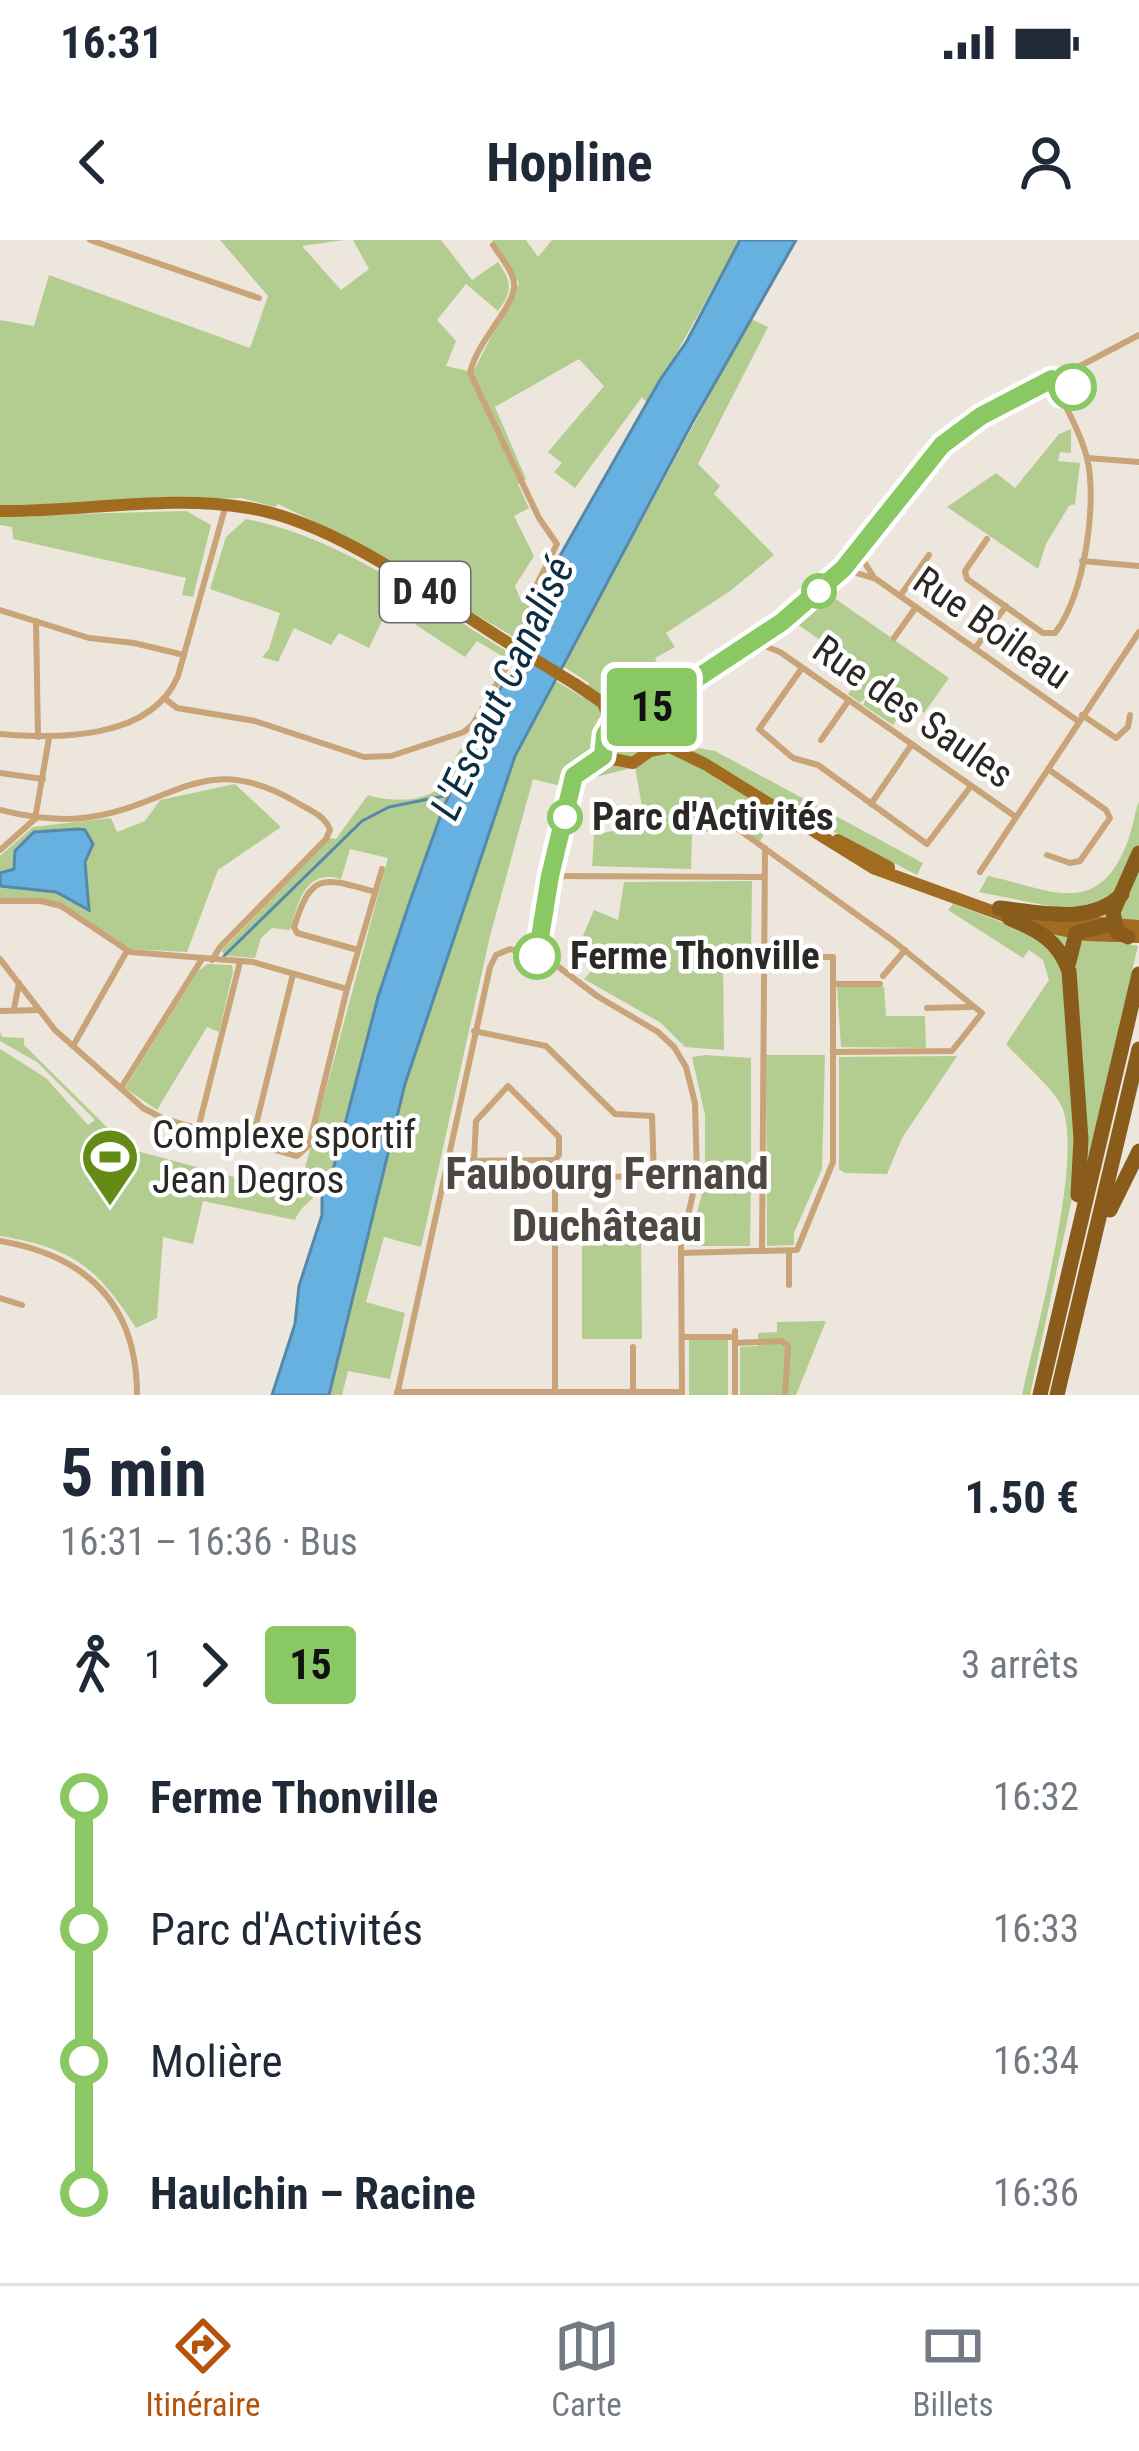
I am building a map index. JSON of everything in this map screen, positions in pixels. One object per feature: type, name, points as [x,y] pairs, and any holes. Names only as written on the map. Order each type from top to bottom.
[{"type":"highway","points":[[1126,930],[1113,912],[1139,853]]},
{"type":"highway","points":[[1004,913],[1088,914],[1109,906],[1122,894]]},
{"type":"highway","points":[[1004,913],[1051,939],[1069,971]]},
{"type":"highway","points":[[1058,1395],[1081,1162],[1070,947],[1076,933],[1126,930]]},
{"type":"highway","points":[[1067,1316],[1139,974]]},
{"type":"highway","points":[[1067,1316],[1139,1049]]},
{"type":"highway","points":[[1040,1395],[1113,1201],[1139,1151]]},
{"type":"main road","name":"D 40","points":[[0,511],[164,505],[294,519],[516,644],[628,719]]},
{"type":"main road","points":[[603,703],[609,716],[606,749],[621,763],[671,748]]},
{"type":"main road","points":[[608,730],[628,719],[874,868],[1076,933],[1126,930]]},
{"type":"main road","points":[[646,754],[648,733]]},
{"type":"main road","points":[[1004,913],[1126,930]]},
{"type":"street","points":[[90,240],[259,298]]},
{"type":"street","points":[[164,698],[177,708],[255,721],[364,758],[402,753],[464,732],[473,724],[516,644],[536,584],[557,544],[539,518],[470,371],[486,334],[514,290],[513,278],[493,245]]},
{"type":"street","points":[[628,719],[772,630],[843,569],[942,445],[981,416],[1139,335]]},
{"type":"street","points":[[987,538],[965,575],[1052,635],[1070,613],[1090,499],[1087,458],[1052,379]]},
{"type":"street","points":[[1087,458],[1139,463]]},
{"type":"street","points":[[0,734],[76,737],[139,716],[164,698],[176,681],[225,508]]},
{"type":"street","name":"Rue Boileau","points":[[858,552],[876,579]]},
{"type":"street","points":[[900,596],[929,555]]},
{"type":"street","points":[[1082,561],[1139,566]]},
{"type":"street","name":"Rue Boileau","points":[[843,569],[876,579],[1080,718]]},
{"type":"street","points":[[975,649],[1006,606]]},
{"type":"street","points":[[894,638],[916,607]]},
{"type":"street","points":[[0,610],[95,640],[139,644],[184,656]]},
{"type":"street","points":[[36,621],[38,737]]},
{"type":"street","name":"Rue des Saules","points":[[772,630],[780,652]]},
{"type":"street","points":[[980,872],[1139,632]]},
{"type":"street","name":"Rue des Saules","points":[[754,642],[780,652],[1016,817]]},
{"type":"street","points":[[802,668],[760,727],[762,734],[796,759],[816,764],[923,842],[933,841],[971,786]]},
{"type":"street","points":[[821,740],[849,700]]},
{"type":"street","points":[[648,733],[653,707]]},
{"type":"street","points":[[1080,718],[1116,738],[1128,727],[1130,716]]},
{"type":"street","points":[[0,850],[35,819],[49,738]]},
{"type":"street","points":[[871,804],[912,744]]},
{"type":"street","points":[[537,957],[550,876],[573,785],[578,770],[597,763],[606,749]]},
{"type":"street","points":[[573,785],[579,776],[601,765],[621,763]]},
{"type":"street","points":[[1047,855],[1070,862],[1083,860],[1110,818],[1106,810],[1048,770]]},
{"type":"street","points":[[0,773],[44,779]]},
{"type":"street","points":[[0,810],[35,819],[98,815],[162,793],[236,777],[270,787],[329,825],[326,839],[212,960]]},
{"type":"street","points":[[724,819],[905,950],[978,1010]]},
{"type":"street","points":[[762,1251],[765,848]]},
{"type":"street","points":[[0,959],[38,1010],[73,1046],[152,1114],[294,1156],[309,1145],[382,869]]},
{"type":"street","points":[[550,876],[762,877]]},
{"type":"street","points":[[358,950],[297,934],[294,927],[304,896],[320,881],[330,879],[375,892]]},
{"type":"street","points":[[0,901],[61,906],[127,951],[239,962],[347,989]]},
{"type":"street","points":[[511,949],[555,964],[596,996],[658,1032],[677,1051],[694,1095],[697,1176],[681,1253],[682,1393],[397,1394],[475,1031],[494,958],[511,949]]},
{"type":"street","points":[[833,984],[882,980],[905,950]]},
{"type":"street","points":[[73,1046],[127,951]]},
{"type":"street","points":[[681,1253],[789,1251],[802,1244],[831,1173],[833,957],[762,957]]},
{"type":"street","points":[[120,1090],[202,959]]},
{"type":"street","points":[[198,1129],[239,962]]},
{"type":"street","points":[[251,1144],[293,974]]},
{"type":"street","points":[[14,1010],[19,983]]},
{"type":"street","points":[[927,1008],[978,1010]]},
{"type":"street","points":[[0,1011],[38,1010]]},
{"type":"street","points":[[834,1052],[952,1052],[978,1010]]},
{"type":"street","points":[[475,1031],[545,1045],[615,1114],[652,1116],[654,1177]]},
{"type":"street","points":[[474,1160],[476,1120],[508,1086],[558,1136],[560,1393]]},
{"type":"street","points":[[446,1161],[555,1160]]},
{"type":"street","points":[[555,1178],[762,1176]]},
{"type":"street","points":[[0,1241],[59,1258],[105,1293],[131,1342],[137,1395]]},
{"type":"street","points":[[789,1251],[789,1286]]},
{"type":"street","points":[[0,1298],[22,1305]]},
{"type":"street","points":[[682,1337],[782,1341],[788,1346],[785,1395]]},
{"type":"street","points":[[735,1337],[735,1395]]},
{"type":"street","points":[[633,1347],[633,1392]]},
{"type":"green space","points":[[220,240],[344,240],[302,246],[341,290],[369,269],[353,240],[441,240],[472,280],[498,262],[509,287],[498,311],[466,284],[437,320],[456,341],[446,366],[473,372],[519,283],[492,240],[526,240],[538,257],[552,240],[740,240],[648,404],[642,397],[575,488],[554,472],[562,463],[548,452],[604,386],[579,359],[495,407],[526,479],[518,484],[529,508],[514,516],[534,556],[515,586],[522,603],[537,596],[538,621],[517,665],[477,641],[465,657],[416,625],[424,607],[395,594],[369,648],[339,633],[331,645],[294,628],[278,662],[262,657],[280,613],[210,589],[226,537],[246,519],[350,556],[508,652],[517,639],[338,533],[278,504],[241,498],[0,506],[0,320],[34,326],[49,275],[250,348],[268,296]]},
{"type":"green space","points":[[751,319],[768,327],[698,464],[720,486],[714,494],[774,555],[666,633],[675,647],[655,658],[661,674],[626,694],[657,715],[681,745],[715,751],[923,863],[917,875],[782,805],[760,841],[747,832],[692,832],[691,869],[592,866],[594,835],[645,824],[635,767],[561,786],[533,779],[490,936],[421,1247],[384,1237],[366,1302],[405,1313],[390,1379],[348,1371],[342,1395],[329,1395],[405,1084],[515,756],[556,681],[584,698],[589,683],[563,666]]},
{"type":"green space","points":[[1071,429],[1071,453],[1060,452],[1058,461],[1080,463],[1075,504],[1069,506],[1046,544],[1038,569],[947,507],[996,473],[1015,488],[1059,434]]},
{"type":"green space","points":[[186,511],[211,525],[193,597],[182,595],[186,578],[13,539],[12,527],[0,525],[0,516]]},
{"type":"green space","points":[[827,593],[949,678],[924,713],[909,703],[893,725],[863,705],[867,696],[860,703],[848,694],[864,671],[793,621],[814,610]]},
{"type":"green space","points":[[474,737],[444,806],[378,997],[332,1174],[295,1220],[203,1201],[193,1244],[163,1237],[157,1318],[136,1328],[109,1290],[81,1264],[47,1247],[0,1236],[0,1049],[46,1078],[88,1125],[95,1120],[37,1062],[0,1041],[0,1032],[2,1037],[24,1038],[24,1045],[129,1149],[298,1194],[388,858],[350,849],[341,879],[311,883],[290,930],[272,928],[261,938],[255,958],[227,956],[221,951],[330,838],[336,839],[368,795],[407,799],[436,791],[460,750]]},
{"type":"green space","points":[[235,784],[281,827],[218,870],[187,952],[131,949],[61,903],[0,899],[0,856],[33,827],[111,818],[117,832],[145,821],[160,800]]},
{"type":"green space","points":[[1139,801],[1139,922],[1067,917],[1064,909],[979,892],[988,876],[1069,893],[1100,883],[1126,846]]},
{"type":"green space","points":[[752,881],[751,955],[723,958],[724,1050],[685,1047],[661,1023],[584,979],[596,966],[617,976],[576,952],[594,910],[618,920],[624,882]]},
{"type":"green space","points":[[953,904],[1023,930],[1138,946],[1085,1173],[1077,1175],[1030,1395],[1022,1395],[1055,1248],[1067,1132],[1058,1100],[1006,1044],[1049,980],[1043,960],[1029,950],[1023,958],[948,910]]},
{"type":"green space","points":[[208,964],[232,965],[219,1032],[207,1027],[157,1110],[125,1088],[198,971]]},
{"type":"green space","points":[[837,986],[884,987],[886,1016],[925,1016],[926,1048],[841,1047]]},
{"type":"green space","points":[[766,1055],[825,1055],[822,1169],[794,1233],[794,1245],[767,1246]]},
{"type":"green space","points":[[957,1056],[902,1138],[887,1174],[839,1169],[839,1057]]},
{"type":"green space","points":[[692,1057],[751,1058],[751,1172],[705,1171],[705,1115]]},
{"type":"green space","points":[[706,1179],[751,1180],[750,1246],[688,1246]]},
{"type":"green space","points":[[582,1239],[641,1239],[642,1339],[582,1339]]},
{"type":"green space","points":[[826,1321],[796,1395],[740,1395],[740,1347],[758,1346],[758,1333],[777,1332],[777,1322]]},
{"type":"green space","points":[[689,1339],[728,1340],[728,1395],[689,1395]]},
{"type":"water","name":"L'Escaut Canalisé","points":[[740,240],[796,240],[691,425],[515,756],[405,1084],[329,1395],[272,1395],[295,1324],[299,1286],[322,1215],[322,1195],[332,1174],[378,997],[468,745],[480,732],[503,683],[513,675],[538,621],[537,596],[687,341]]},
{"type":"water","points":[[85,830],[93,844],[85,862],[89,910],[56,892],[0,886],[0,873],[14,869],[15,851],[34,832]]},
{"type":"waterway","name":"L'Escaut Canalisé","points":[[224,956],[362,821],[389,807],[449,795]]},
{"type":"bus line","name":"15","points":[[537,956],[574,776],[603,756],[611,725],[638,717],[715,669],[806,602],[843,569],[924,464],[958,431],[1052,379],[1060,395],[1073,387]]},
{"type":"place","name":"Parc d'Activités","points":[[565,817]]},
{"type":"place","name":"Ferme Thonville","points":[[537,956]]},
{"type":"place","name":"Complexe sportif Jean Degros","points":[[110,1208]]},
{"type":"district","name":"Faubourg Fernand Duchâteau","points":[[607,1199]]}]
